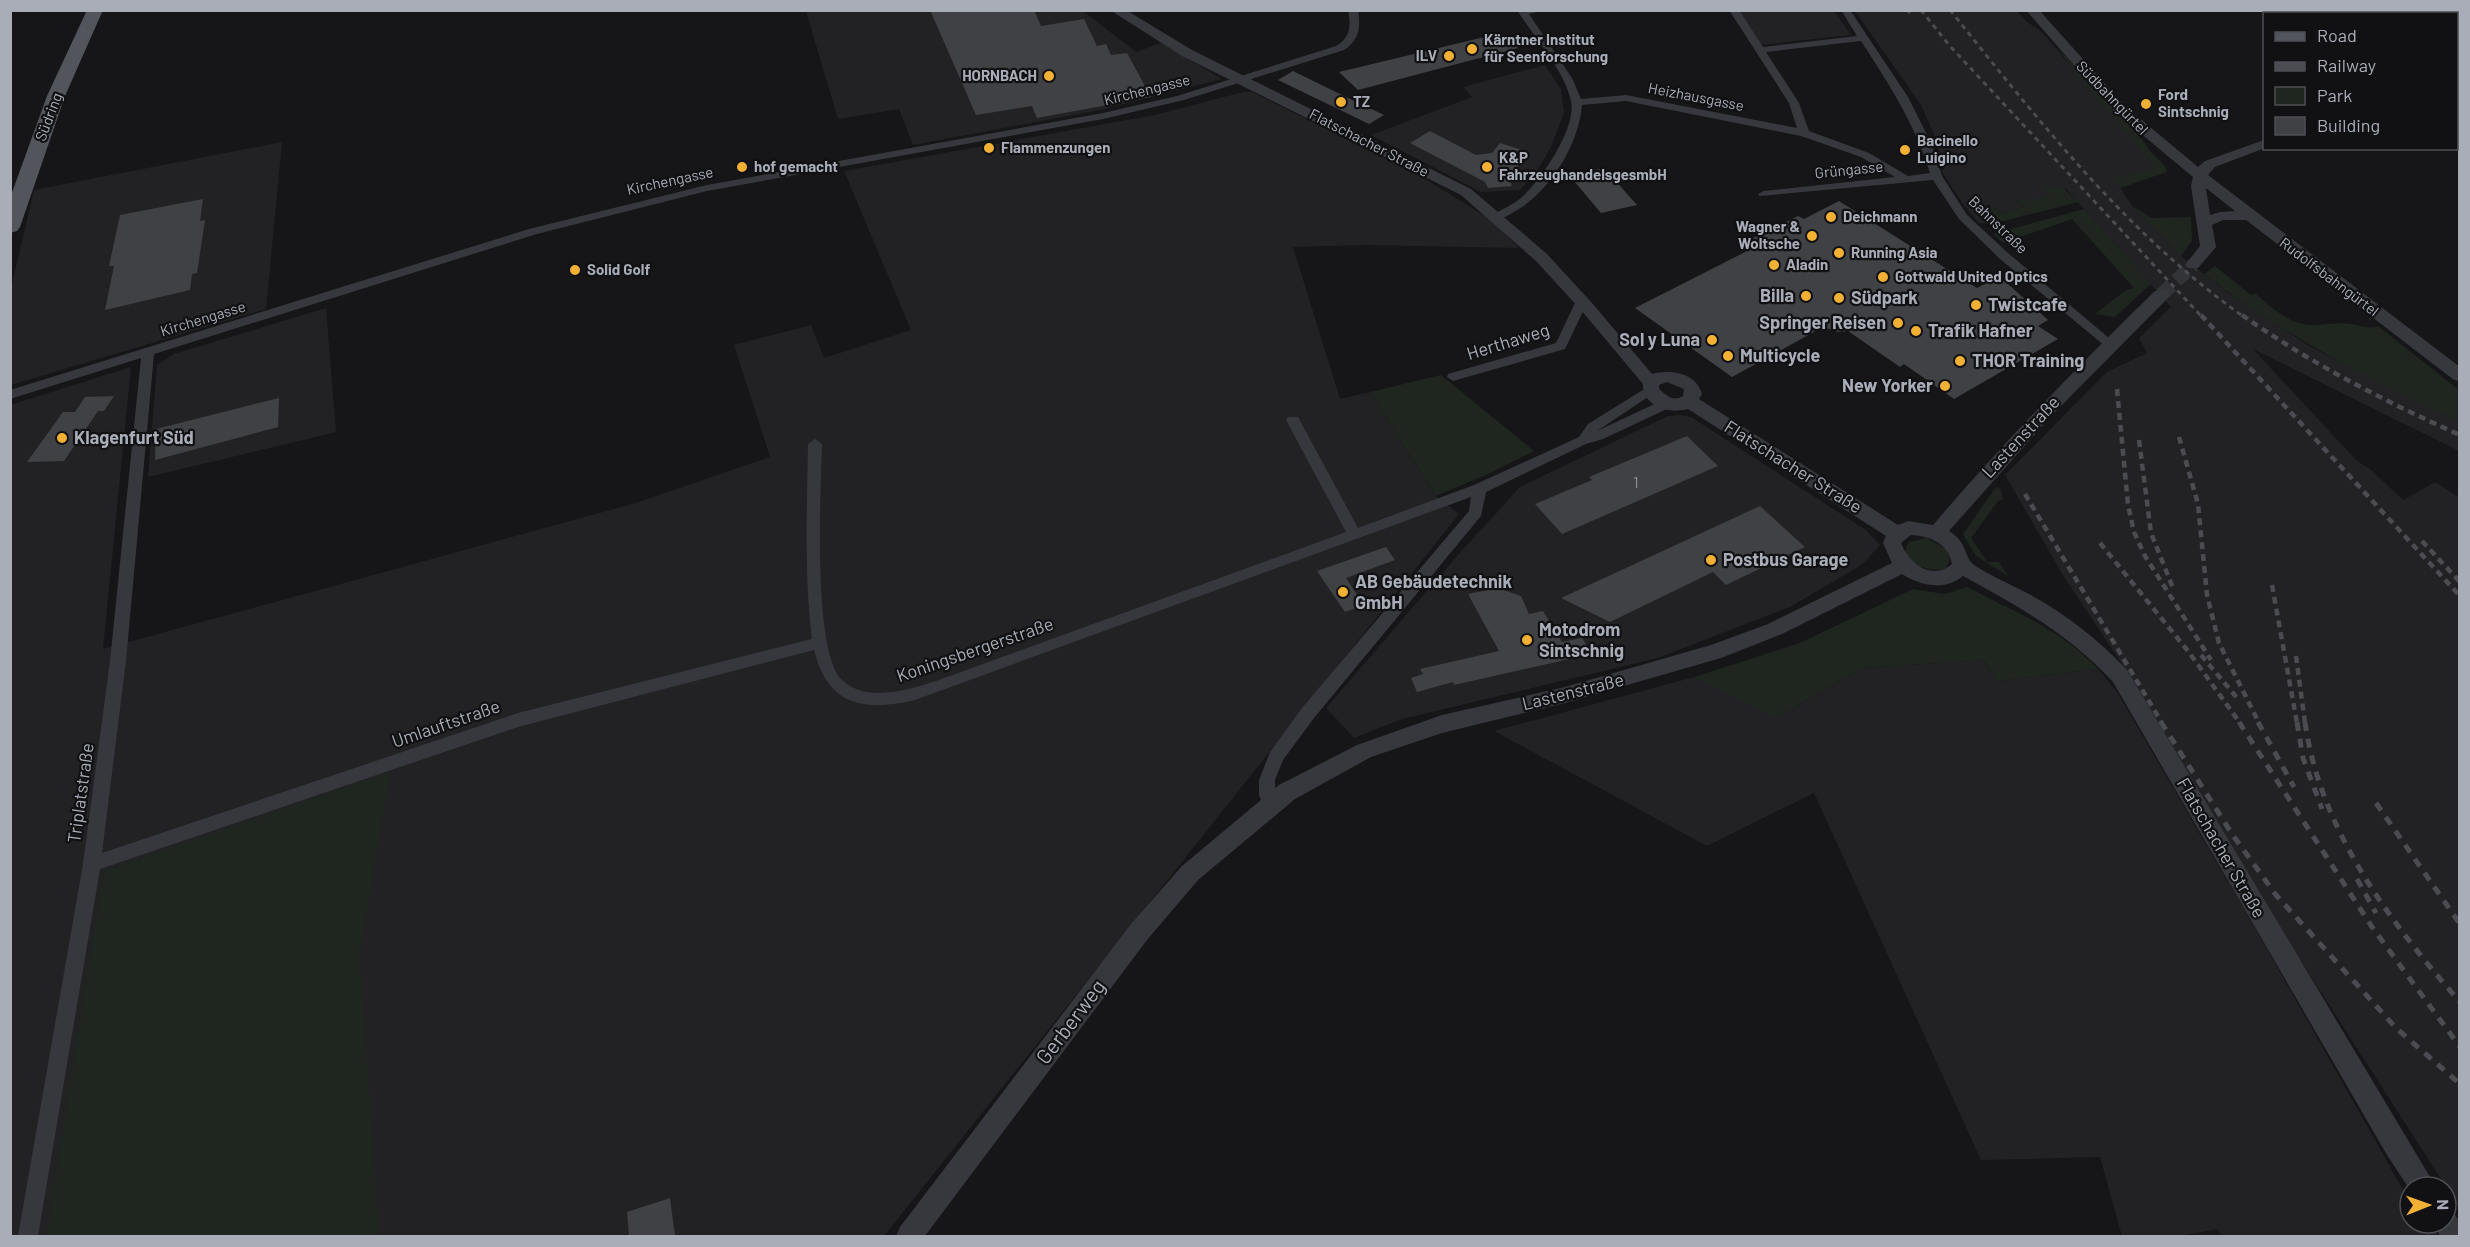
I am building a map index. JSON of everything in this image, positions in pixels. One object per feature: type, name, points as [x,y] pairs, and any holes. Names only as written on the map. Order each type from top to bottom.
[{"type":"main road","name":"Südring","points":[[10,227],[56,96],[95,10]]},
{"type":"street","name":"Flatschacher Straße","points":[[1116,10],[1161,38],[1466,192],[1498,216],[1594,313],[1651,387]]},
{"type":"street","name":"Kirchengasse","points":[[10,395],[533,231],[617,208],[707,188],[1103,116],[1180,98],[1242,80],[1348,43],[1355,32],[1353,10]]},
{"type":"street","points":[[1522,11],[1540,10]]},
{"type":"street","points":[[1734,10],[1794,104],[1804,133]]},
{"type":"street","name":"Bahnstraße","points":[[1845,10],[1914,117],[1936,176],[1951,201],[1971,225],[2004,256],[2109,343]]},
{"type":"street","name":"Südbahngürtel","points":[[2032,10],[2120,109],[2200,177]]},
{"type":"street","points":[[1498,216],[1526,200],[1555,164],[1574,119],[1577,102],[1567,78],[1522,11]]},
{"type":"street","points":[[1759,50],[1864,38]]},
{"type":"street","name":"Heizhausgasse","points":[[1577,102],[1626,98],[1804,133],[1865,155],[1906,178]]},
{"type":"street","points":[[2193,265],[2208,247],[2198,186],[2204,168],[2263,145]]},
{"type":"street","name":"Grüngasse","points":[[1764,194],[1936,176]]},
{"type":"street","name":"Rudolfsbahngürtel","points":[[2200,177],[2460,376]]},
{"type":"street","points":[[2205,223],[2220,216],[2249,215]]},
{"type":"street","name":"Lastenstraße","points":[[1937,532],[2012,445],[2109,343],[2161,295]]},
{"type":"street","name":"Herthaweg","points":[[1453,377],[1561,346],[1582,301]]},
{"type":"street","name":"Flatschacher Straße","points":[[1594,313],[1607,320],[1667,376]]},
{"type":"street","name":"Triplatstraße","points":[[28,1236],[92,864],[118,661],[148,352]]},
{"type":"street","points":[[1667,376],[1687,382],[1694,396],[1690,402],[1679,405],[1666,404],[1656,399],[1651,387],[1657,378],[1667,376]]},
{"type":"street","name":"Koningsbergerstraße","points":[[1581,441],[1593,427],[1651,387]]},
{"type":"street","name":"Flatschacher Straße","points":[[1690,402],[1897,534]]},
{"type":"street","name":"Koningsbergerstraße","points":[[815,444],[813,564],[819,643],[824,662],[835,684],[858,696],[884,700],[908,696],[1479,489],[1666,404]]},
{"type":"street","points":[[1293,420],[1355,535]]},
{"type":"street","points":[[1271,804],[1267,795],[1267,780],[1276,757],[1308,713],[1476,512],[1479,489]]},
{"type":"street","points":[[1908,528],[1923,528],[1937,532],[1952,541],[1961,554],[1962,566],[1954,575],[1936,579],[1917,575],[1902,566],[1894,556],[1892,543],[1897,534],[1908,528]]},
{"type":"street","name":"Lastenstraße","points":[[1248,823],[1287,792],[1364,751],[1442,724],[1565,695],[1714,652],[1775,629],[1902,566]]},
{"type":"street","name":"Flatschacher Straße","points":[[1962,566],[2034,605],[2081,636],[2104,656],[2120,676],[2415,1175]]},
{"type":"street","name":"Umlauftstraße","points":[[92,864],[518,720],[819,643]]},
{"type":"street","name":"Gerberweg","points":[[909,1236],[1138,932],[1190,873],[1248,823]]},
{"type":"shaded area","points":[[806,11],[1083,11],[1136,52],[1161,43],[1222,79],[1100,110],[913,145],[899,109],[838,119]]},
{"type":"shaded area","points":[[1738,11],[1834,11],[1851,35],[1761,45]]},
{"type":"shaded area","points":[[1855,11],[2017,11],[2026,21],[2043,33],[2153,164],[2150,170],[2115,179],[2132,206],[2181,256],[2227,292],[2311,347],[2459,422],[2459,451],[2253,349],[2357,461],[2370,469],[2403,500],[2435,482],[2459,497],[2459,1207],[2458,1175],[2438,1175],[2281,930],[2118,658],[2064,577],[2005,475],[2107,372],[2147,353],[2139,338],[2171,307],[2066,189],[2044,187],[2052,198],[2018,201],[2025,206],[2004,214],[1993,207],[1978,219],[1979,223],[1962,203],[1941,170],[1944,169],[1934,134],[1921,105]]},
{"type":"shaded area","points":[[1545,65],[1561,89],[1564,113],[1551,147],[1537,171],[1520,190],[1481,192],[1371,135],[1472,97],[1463,87]]},
{"type":"shaded area","points":[[1243,92],[1252,92],[1422,177],[1490,219],[1519,248],[1364,245],[1293,247],[1340,399],[1370,392],[1436,496],[1459,514],[884,1236],[11,1236],[10,405],[131,367],[103,649],[636,503],[770,457],[734,345],[811,325],[824,358],[911,330],[844,171],[1155,115]]},
{"type":"shaded area","points":[[282,142],[266,309],[11,385],[11,288],[34,190]]},
{"type":"shaded area","points":[[326,308],[336,432],[148,477],[157,365],[174,354]]},
{"type":"shaded area","points":[[1668,416],[1691,417],[1866,530],[1880,545],[1863,564],[1790,607],[1658,658],[1402,719],[1354,738],[1326,708],[1457,556],[1520,487]]},
{"type":"shaded area","points":[[1984,660],[1997,681],[2098,669],[2117,692],[2254,926],[2398,1181],[2398,1235],[2440,1236],[2222,1236],[2217,1229],[2179,1236],[2122,1236],[2100,1157],[1981,1160],[1814,793],[1707,846],[1494,731],[1694,677],[1776,718],[1862,668]]},
{"type":"green space","points":[[2058,48],[2145,143],[2167,172],[2120,188],[2114,179],[2149,170],[2153,164],[2073,70]]},
{"type":"green space","points":[[2061,186],[2078,202],[1991,224],[1979,223],[1978,219],[1993,207],[2004,214],[2025,206],[2017,200],[2051,198],[2043,187]]},
{"type":"green space","points":[[2132,206],[2152,218],[2191,217],[2192,241],[2181,256]]},
{"type":"green space","points":[[2084,209],[2151,284],[2115,317],[2095,314],[2126,290],[2134,288],[2072,219],[2003,243],[1993,234]]},
{"type":"green space","points":[[2215,266],[2251,295],[2256,294],[2282,315],[2296,322],[2313,325],[2342,323],[2368,327],[2378,326],[2459,390],[2459,422],[2327,355],[2264,317],[2204,274]]},
{"type":"green space","points":[[1441,375],[1534,451],[1436,496],[1370,392]]},
{"type":"green space","points":[[1996,487],[2000,489],[2003,499],[1998,501],[1971,538],[1987,562],[1999,562],[2008,576],[1976,556],[1963,534]]},
{"type":"green space","points":[[1927,538],[1946,549],[1950,559],[1946,568],[1924,568],[1910,561],[1906,555],[1909,542]]},
{"type":"green space","points":[[1967,587],[2053,632],[2084,655],[2098,669],[1997,681],[1984,660],[1862,668],[1776,718],[1694,677],[1800,643],[1913,589],[1945,594]]},
{"type":"green space","points":[[390,772],[360,955],[379,1236],[47,1236],[104,871]]},
{"type":"building","name":"HORNBACH","points":[[930,10],[1034,10],[1041,26],[1084,19],[1097,46],[1106,44],[1111,55],[1127,53],[1151,97],[1037,118],[1032,106],[976,115]]},
{"type":"building","name":"ILV","points":[[1501,33],[1518,48],[1358,90],[1339,72]]},
{"type":"building","name":"TZ","points":[[1293,71],[1384,115],[1369,124],[1278,80]]},
{"type":"building","name":"K&P FahrzeughandelsgesmbH","points":[[1430,131],[1476,155],[1492,153],[1500,143],[1528,152],[1509,179],[1512,186],[1488,188],[1485,182],[1410,143]]},
{"type":"building","points":[[1604,168],[1637,205],[1601,213],[1569,175]]},
{"type":"building","points":[[203,199],[200,221],[205,220],[197,273],[192,274],[190,290],[105,310],[114,266],[109,266],[120,215]]},
{"type":"building","name":"Südpark","points":[[1839,201],[1977,288],[1997,277],[2048,320],[2038,326],[2058,339],[1954,399],[1904,364],[1900,367],[1848,331],[1838,332],[1823,327],[1732,377],[1635,308],[1751,249],[1743,243],[1798,216],[1804,219]]},
{"type":"building","name":"Klagenfurt Süd","points":[[114,396],[104,411],[98,411],[64,461],[27,462],[63,412],[75,412],[85,397]]},
{"type":"building","points":[[279,398],[278,427],[155,460],[156,429]]},
{"type":"building","points":[[1687,436],[1718,466],[1562,534],[1535,504],[1592,480],[1589,477]]},
{"type":"building","name":"Postbus Garage","points":[[1760,506],[1805,547],[1726,585],[1713,572],[1610,622],[1561,598]]},
{"type":"building","name":"AB Gebäudetechnik GmbH","points":[[1386,547],[1395,560],[1346,578],[1364,605],[1345,612],[1317,571]]},
{"type":"building","name":"Motodrom Sintschnig","points":[[1498,588],[1521,596],[1529,614],[1543,611],[1562,642],[1582,638],[1592,654],[1454,685],[1453,682],[1417,692],[1411,678],[1423,674],[1420,669],[1499,651],[1468,594]]},
{"type":"building","points":[[670,1198],[675,1236],[629,1236],[627,1212]]},
{"type":"tunnel","points":[[2161,295],[2193,265]]},
{"type":"railway","points":[[1907,10],[1910,13]]},
{"type":"railway","points":[[1921,10],[1949,45],[2202,317]]},
{"type":"railway","points":[[1950,10],[2051,134],[2123,213],[2201,285],[2244,317]]},
{"type":"railway","points":[[2201,315],[2460,596]]},
{"type":"railway","points":[[2242,315],[2294,349],[2348,380],[2460,435]]},
{"type":"railway","points":[[2117,389],[2128,505],[2134,532],[2145,556],[2211,660]]},
{"type":"railway","points":[[2179,437],[2198,504],[2207,595],[2219,643],[2259,723]]},
{"type":"railway","points":[[2139,440],[2151,533],[2173,588]]},
{"type":"railway","points":[[2025,494],[2162,723]]},
{"type":"railway","points":[[2422,541],[2460,582]]},
{"type":"railway","points":[[2100,543],[2188,651],[2240,723]]},
{"type":"railway","points":[[2272,585],[2297,723]]},
{"type":"railway","points":[[2201,655],[2238,699]]},
{"type":"railway","points":[[2296,656],[2305,723]]},
{"type":"railway","points":[[2161,722],[2232,834],[2276,895],[2396,1028],[2460,1084]]},
{"type":"railway","points":[[2239,722],[2372,927],[2460,1047]]},
{"type":"railway","points":[[2258,722],[2294,787]]},
{"type":"railway","points":[[2297,722],[2303,758],[2322,809]]},
{"type":"railway","points":[[2305,722],[2313,762],[2342,837],[2384,907],[2408,940],[2460,1002]]},
{"type":"railway","points":[[2376,803],[2460,924]]},
{"type":"railway","points":[[2357,879],[2376,913]]},
{"type":"place","name":"Kärntner Institut für Seenforschung","points":[[1472,49]]},
{"type":"place","name":"ILV","points":[[1449,56]]},
{"type":"place","name":"HORNBACH","points":[[1049,76]]},
{"type":"place","name":"TZ","points":[[1341,102]]},
{"type":"place","name":"Ford Sintschnig","points":[[2146,104]]},
{"type":"place","name":"Flammenzungen","points":[[989,148]]},
{"type":"place","name":"Bacinello Luigino","points":[[1905,150]]},
{"type":"place","name":"hof gemacht","points":[[742,167]]},
{"type":"place","name":"K&P FahrzeughandelsgesmbH","points":[[1487,167]]},
{"type":"place","name":"Deichmann","points":[[1831,217]]},
{"type":"place","name":"Wagner & Woltsche","points":[[1812,236]]},
{"type":"place","name":"Running Asia","points":[[1839,253]]},
{"type":"place","name":"Aladin","points":[[1774,265]]},
{"type":"place","name":"Solid Golf","points":[[575,270]]},
{"type":"place","name":"Gottwald United Optics","points":[[1883,277]]},
{"type":"place","name":"Billa","points":[[1806,296]]},
{"type":"place","name":"Südpark","points":[[1839,298]]},
{"type":"place","name":"Twistcafe","points":[[1976,305]]},
{"type":"place","name":"Springer Reisen","points":[[1898,323]]},
{"type":"place","name":"Trafik Hafner","points":[[1916,331]]},
{"type":"place","name":"Sol y Luna","points":[[1712,340]]},
{"type":"place","name":"Multicycle","points":[[1728,356]]},
{"type":"place","name":"THOR Training","points":[[1960,361]]},
{"type":"place","name":"New Yorker","points":[[1945,386]]},
{"type":"place","name":"Klagenfurt Süd","points":[[62,438]]},
{"type":"place","name":"Postbus Garage","points":[[1711,560]]},
{"type":"place","name":"AB Gebäudetechnik GmbH","points":[[1343,592]]},
{"type":"place","name":"Motodrom Sintschnig","points":[[1527,640]]}]
